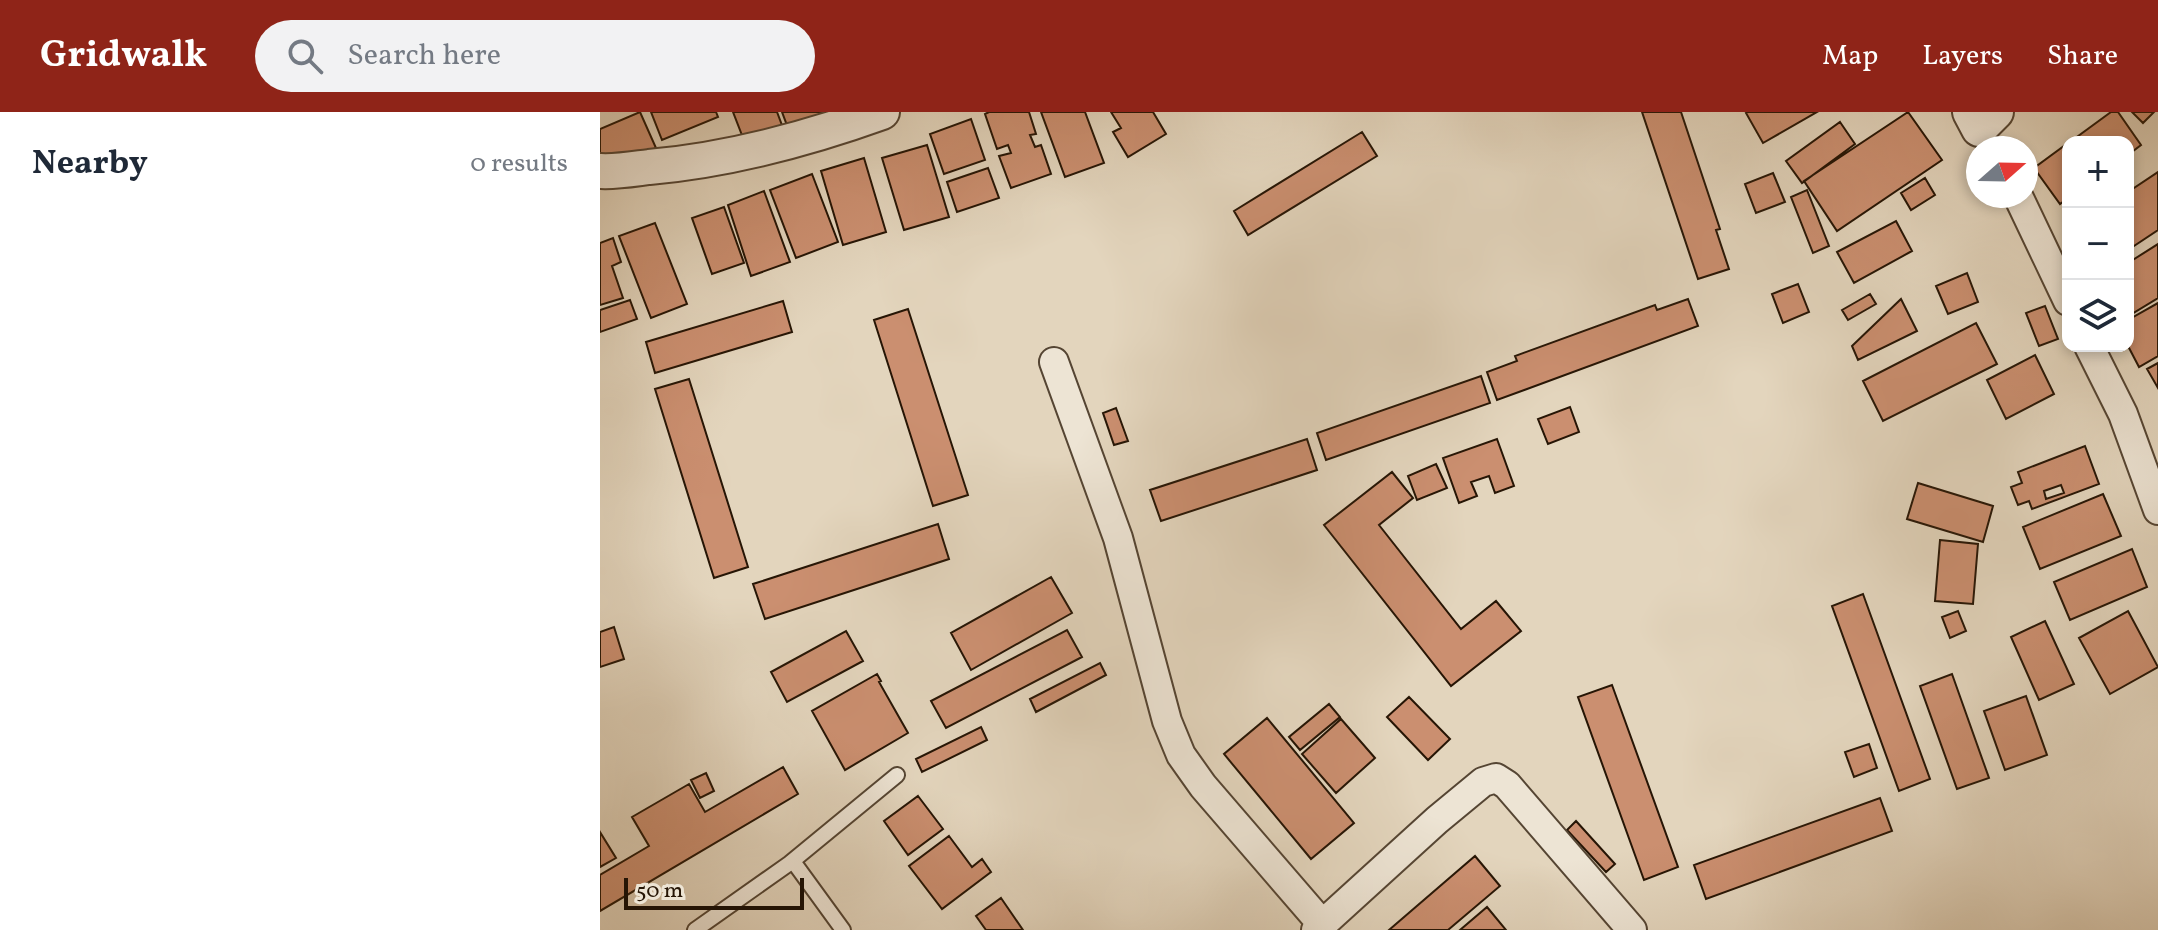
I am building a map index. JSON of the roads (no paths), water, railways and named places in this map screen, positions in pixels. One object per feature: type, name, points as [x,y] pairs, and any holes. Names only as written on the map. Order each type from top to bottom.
[{"type":"street","points":[[600,171],[675,165],[714,158],[806,136],[882,112]]},
{"type":"street","points":[[2024,208],[2062,288]]},
{"type":"street","points":[[2092,352],[2123,414],[2158,510]]},
{"type":"street","points":[[1054,362],[1118,538],[1167,721],[1181,755],[1319,927],[1437,820],[1483,782],[1496,778],[1507,785],[1632,930]]},
{"type":"lane","points":[[695,930],[790,863],[897,775]]},
{"type":"lane","points":[[790,863],[795,864],[843,930]]}]
